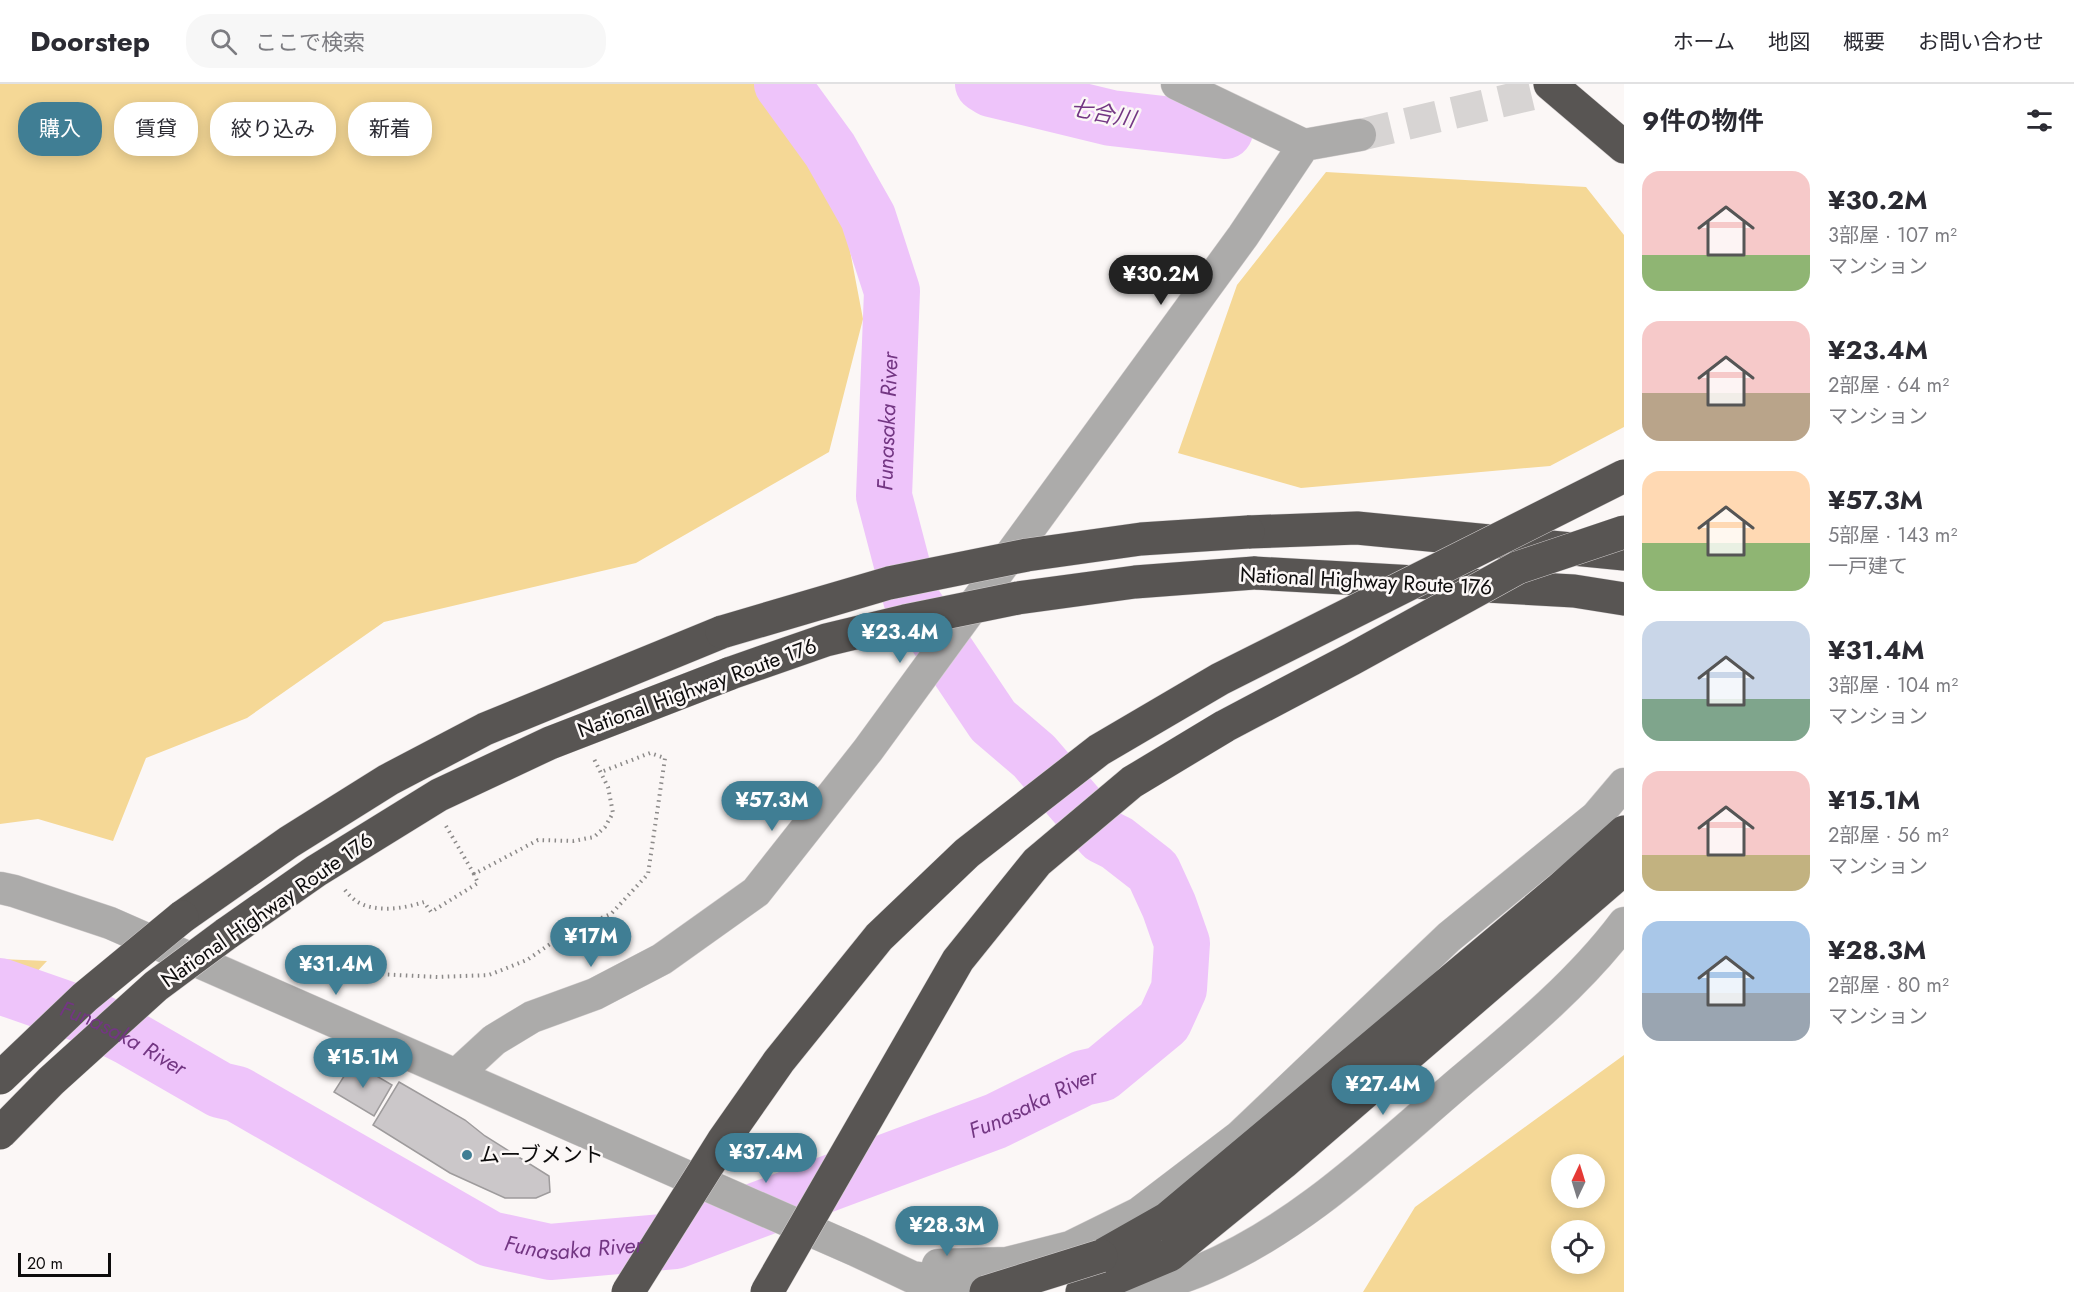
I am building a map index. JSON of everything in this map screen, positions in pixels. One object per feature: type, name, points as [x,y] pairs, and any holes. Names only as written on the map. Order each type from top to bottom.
[{"type":"highway","points":[[1550,84],[1624,147]]},
{"type":"highway","points":[[628,1292],[723,1141],[779,1061],[879,937],[967,853],[1099,750],[1220,679],[1624,476]]},
{"type":"highway","name":"National Highway Route 176","points":[[0,1078],[85,997],[182,917],[289,842],[388,780],[485,729],[722,632],[889,583],[1027,555],[1140,539],[1357,528],[1624,554]]},
{"type":"highway","points":[[767,1292],[958,960],[1037,862],[1132,782],[1225,726],[1517,568],[1624,532]]},
{"type":"highway","name":"National Highway Route 176","points":[[0,1133],[51,1081],[156,986],[316,871],[440,795],[550,743],[731,673],[826,640],[904,621],[1018,598],[1135,582],[1254,573],[1574,591],[1624,599]]},
{"type":"highway","points":[[986,1292],[1101,1256],[1168,1218],[1560,890],[1624,832]]},
{"type":"highway","points":[[1082,1292],[1170,1255],[1283,1163],[1624,869]]},
{"type":"street","points":[[1178,84],[1304,145],[1360,135]]},
{"type":"street","points":[[456,1075],[494,1040],[532,1017],[595,994],[662,958],[756,892],[868,750],[1243,236],[1304,145]]},
{"type":"street","points":[[857,1251],[937,1265],[1007,1263],[1070,1247],[1139,1213],[1240,1136],[1449,937],[1596,817],[1624,784]]},
{"type":"street","points":[[0,888],[110,922],[912,1277],[1028,1292]]},
{"type":"street","points":[[1132,1292],[1200,1271],[1286,1224],[1371,1160],[1529,1023],[1608,945],[1624,923]]},
{"type":"path","points":[[474,874],[538,840],[573,841],[594,837],[605,826],[613,813],[608,787],[591,753]]},
{"type":"path","points":[[295,980],[304,963],[356,973],[438,977],[489,975],[527,960],[566,933],[611,914],[648,874],[665,758],[650,753],[601,772]]},
{"type":"path","points":[[341,887],[355,901],[375,908],[406,908],[423,902],[431,912],[478,883],[446,825]]},
{"type":"shaded area","points":[[0,84],[774,84],[828,135],[863,319],[829,452],[636,563],[384,622],[247,718],[146,758],[113,841],[38,819],[0,824]]},
{"type":"shaded area","points":[[1326,172],[1586,187],[1624,235],[1624,427],[1550,466],[1301,488],[1178,453],[1237,285]]},
{"type":"shaded area","points":[[0,959],[47,961],[0,1011]]},
{"type":"shaded area","points":[[1624,1055],[1624,1292],[1363,1292],[1415,1207]]},
{"type":"building","points":[[353,1062],[392,1085],[374,1116],[334,1092]]},
{"type":"building","name":"ムーブメント","points":[[399,1082],[465,1120],[485,1136],[549,1176],[550,1192],[536,1198],[505,1198],[450,1173],[373,1125]]},
{"type":"waterway","name":"Funasaka River","points":[[0,986],[89,1017],[128,1037],[220,1090],[237,1094],[490,1239],[550,1252],[675,1241],[996,1121],[1083,1078],[1101,1074],[1164,1022],[1179,989],[1182,943],[1153,871],[1117,843],[1103,836],[1034,756],[993,721],[911,599],[884,496],[892,291],[868,217],[830,150],[782,84]]},
{"type":"waterway","name":"七合川","points":[[983,84],[991,89],[1111,118],[1225,131]]},
{"type":"tunnel","points":[[1360,135],[1575,84]]},
{"type":"place","name":"ムーブメント","points":[[467,1155]]}]
